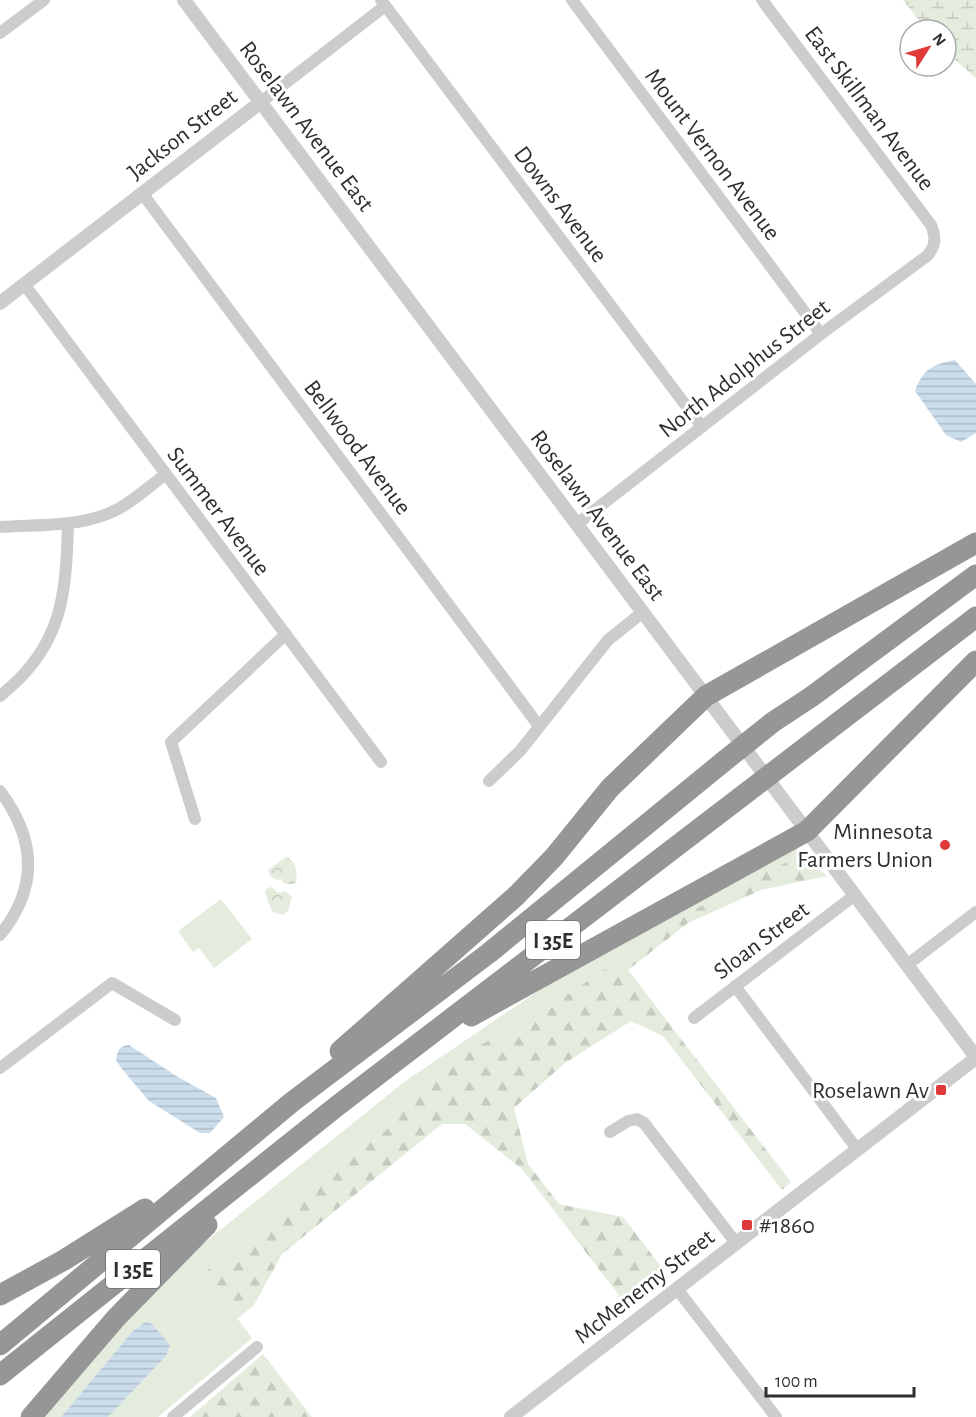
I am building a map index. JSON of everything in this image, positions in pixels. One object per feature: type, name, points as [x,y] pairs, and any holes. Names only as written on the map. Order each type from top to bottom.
[{"type":"highway","points":[[292,1102],[347,1044],[517,895],[554,856],[610,788],[706,696],[976,543]]},
{"type":"highway","name":"I 35E","points":[[0,1345],[216,1163],[292,1102],[489,953],[773,722],[811,697],[976,575]]},
{"type":"highway","name":"I 35E","points":[[0,1375],[412,1048],[976,617]]},
{"type":"highway","points":[[412,1048],[807,831],[976,661]]},
{"type":"highway","points":[[0,1295],[64,1260],[216,1163]]},
{"type":"highway","points":[[31,1417],[116,1318],[266,1163]]},
{"type":"street","points":[[0,33],[44,0]]},
{"type":"street","name":"Roselawn Avenue East","points":[[184,0],[976,1058]]},
{"type":"street","name":"Mount Vernon Avenue","points":[[572,0],[821,334]]},
{"type":"street","name":"East Skillman Avenue","points":[[762,0],[931,225],[936,235],[934,245]]},
{"type":"street","name":"Jackson Street","points":[[0,303],[261,102],[383,3]]},
{"type":"street","name":"Downs Avenue","points":[[383,3],[702,427]]},
{"type":"street","name":"Bellwood Avenue","points":[[142,193],[539,726]]},
{"type":"street","name":"North Adolphus Street","points":[[577,524],[821,334],[927,256],[934,245]]},
{"type":"street","name":"Summer Avenue","points":[[24,284],[381,762]]},
{"type":"street","points":[[0,527],[68,524],[102,516],[119,508],[166,474]]},
{"type":"street","points":[[0,696],[34,664],[44,649],[59,615],[66,580],[68,524]]},
{"type":"street","points":[[489,781],[520,751],[608,640],[643,612]]},
{"type":"street","points":[[195,819],[171,742],[286,634]]},
{"type":"street","points":[[0,791],[21,825],[26,839],[28,868],[23,897],[18,910],[0,935]]},
{"type":"street","name":"Sloan Street","points":[[694,1018],[855,895]]},
{"type":"street","points":[[907,965],[976,912]]},
{"type":"street","points":[[0,1068],[112,983],[175,1020]]},
{"type":"street","points":[[735,986],[857,1149]]},
{"type":"street","name":"McMenemy Street","points":[[511,1417],[976,1058]]},
{"type":"street","points":[[610,1132],[628,1121],[637,1119],[644,1123],[736,1244]]},
{"type":"street","points":[[677,1289],[776,1417]]},
{"type":"street","points":[[173,1417],[257,1347]]},
{"type":"green space","points":[[903,0],[976,0],[976,78],[958,62],[958,18],[917,18]]},
{"type":"green space","points":[[794,846],[802,855],[753,878],[689,913],[564,997],[457,1060],[412,1091],[389,1128],[203,1273],[252,1338],[158,1417],[108,1417],[166,1356],[145,1322],[132,1332],[61,1417],[38,1417],[173,1268],[404,1082],[550,983]]},
{"type":"green space","points":[[802,855],[827,876],[761,890],[688,923],[628,970],[791,1182],[782,1190],[663,1036],[631,1021],[565,1063],[514,1108],[528,1164],[559,1204],[623,1217],[669,1277],[628,1307],[522,1169],[465,1124],[442,1124],[282,1254],[254,1305],[237,1319],[203,1273],[389,1128],[412,1091],[457,1059],[564,997],[689,913],[753,878]]},
{"type":"green space","points":[[287,857],[293,861],[295,867],[297,880],[294,884],[285,884],[282,880],[273,878],[268,870]]},
{"type":"green space","points":[[272,887],[278,893],[285,891],[292,897],[288,911],[283,915],[273,912],[269,902],[265,891]]},
{"type":"green space","points":[[221,899],[252,939],[214,968],[199,948],[193,952],[178,931]]},
{"type":"green space","points":[[263,1354],[312,1417],[190,1417]]},
{"type":"water","points":[[955,360],[976,384],[976,433],[961,442],[946,435],[915,391],[922,377],[930,369],[941,363]]},
{"type":"water","points":[[129,1045],[178,1077],[216,1098],[224,1117],[210,1133],[200,1133],[149,1101],[116,1060],[119,1049]]},
{"type":"water","points":[[145,1322],[152,1324],[170,1345],[166,1356],[108,1417],[61,1417],[132,1332]]},
{"type":"place","name":"Minnesota Farmers Union","points":[[945,845]]},
{"type":"place","name":"Roselawn Av","points":[[941,1090]]},
{"type":"place","name":"#1860","points":[[747,1225]]}]
